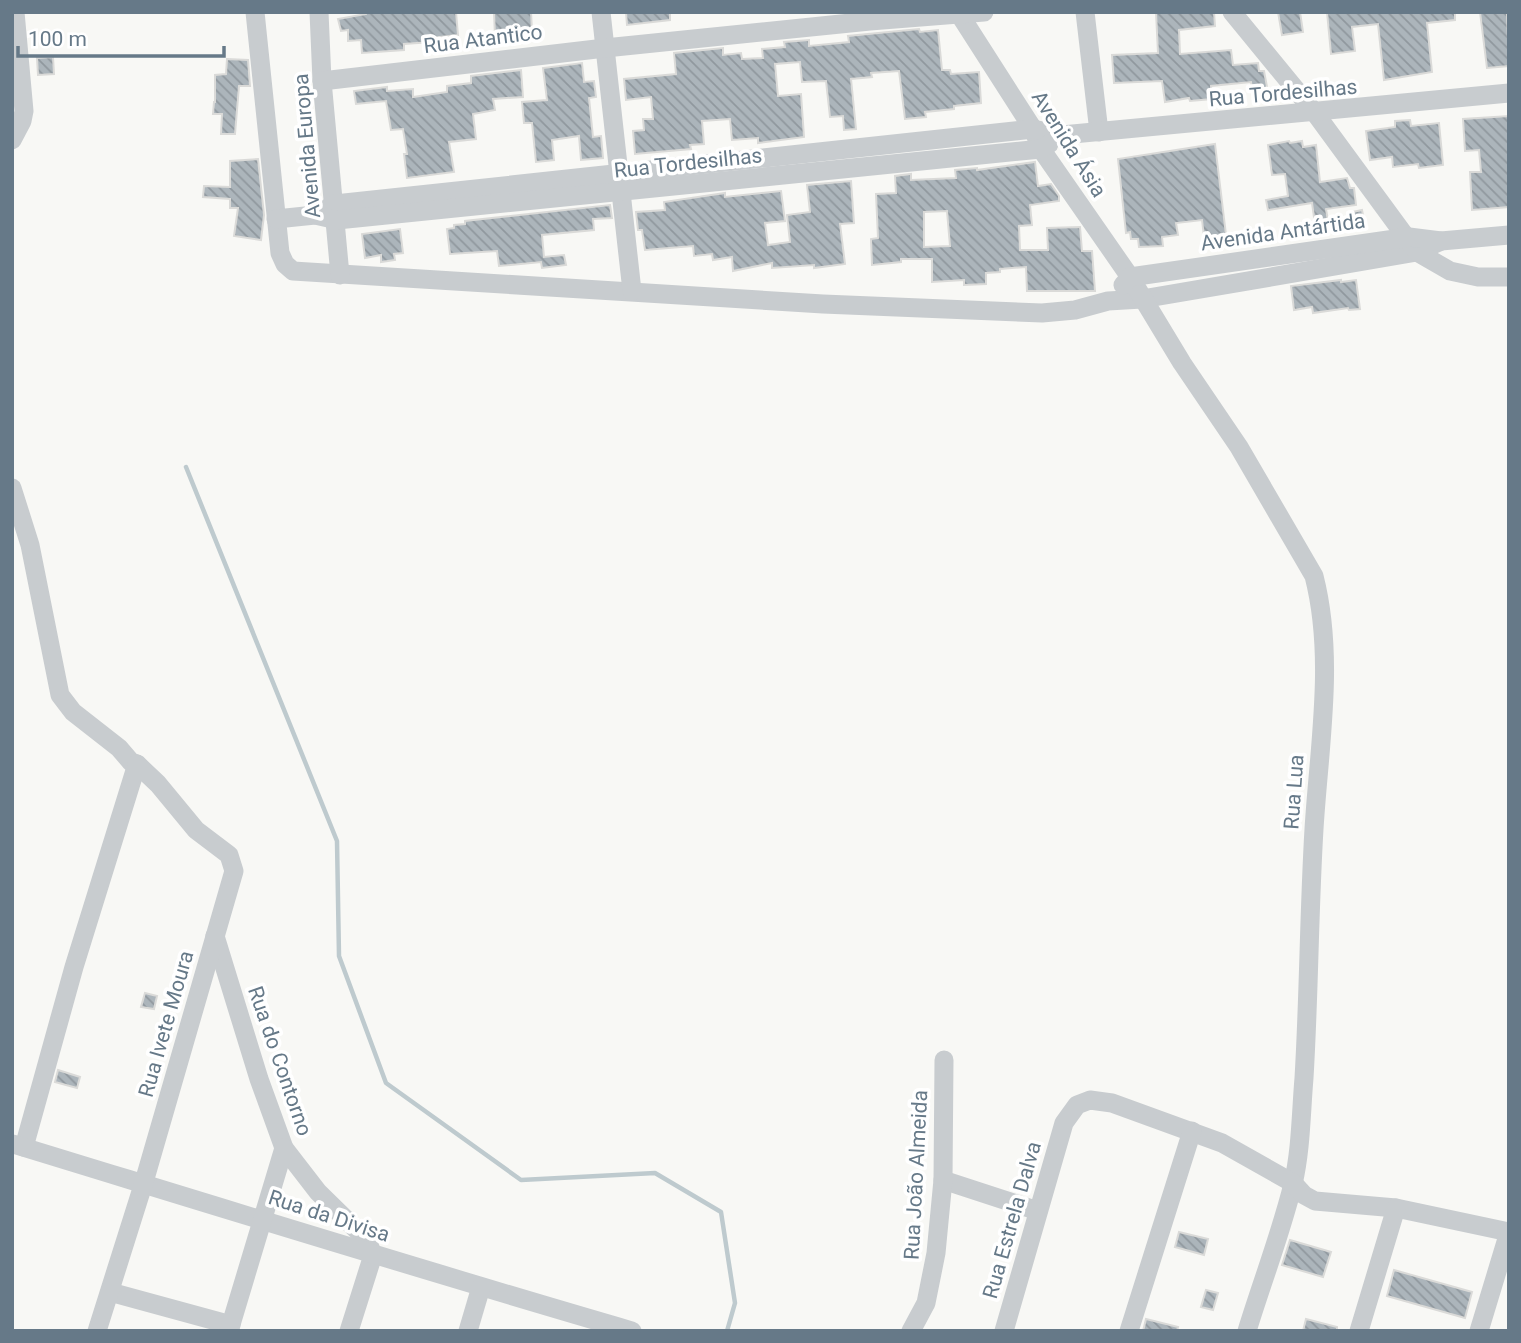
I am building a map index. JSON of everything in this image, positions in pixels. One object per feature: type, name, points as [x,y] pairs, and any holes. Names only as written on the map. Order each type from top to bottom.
[{"type":"street","points":[[12,140],[24,111],[15,12]]},
{"type":"street","points":[[255,12],[276,219]]},
{"type":"street","name":"Avenida Europa","points":[[319,12],[322,81],[340,275]]},
{"type":"street","points":[[601,12],[632,291]]},
{"type":"street","name":"Rua Atantico","points":[[322,81],[605,48],[984,12]]},
{"type":"street","points":[[1085,12],[1099,132]]},
{"type":"street","points":[[1232,12],[1315,113],[1413,244],[1450,271],[1478,277],[1509,277]]},
{"type":"street","name":"Avenida Ásia","points":[[959,13],[1033,130],[1041,149],[1130,277],[1142,299]]},
{"type":"street","name":"Rua Tordesilhas","points":[[276,219],[620,173],[1033,130],[1062,135],[1509,93]]},
{"type":"street","name":"Rua Tordesilhas","points":[[336,212],[622,192],[1041,149],[1062,135]]},
{"type":"street","name":"Avenida Antártida","points":[[276,219],[280,253],[289,268],[301,273],[823,304],[1042,313],[1142,299],[1413,244]]},
{"type":"street","name":"Avenida Antártida","points":[[1130,277],[1509,235]]},
{"type":"street","points":[[1108,302],[1130,277]]},
{"type":"street","name":"Rua Lua","points":[[1142,299],[1239,447],[1314,576],[1324,629],[1324,681],[1311,884],[1300,1136],[1293,1183],[1247,1331]]},
{"type":"street","points":[[12,488],[30,545],[60,695],[73,712],[119,748],[131,762],[137,764],[18,1146]]},
{"type":"street","name":"Rua Ivete Moura","points":[[97,1331],[144,1182],[234,871],[229,855],[196,830],[158,784],[137,764]]},
{"type":"street","name":"Rua do Contorno","points":[[215,936],[259,1079],[284,1148],[318,1192],[370,1243],[373,1255]]},
{"type":"street","name":"Rua João Almeida","points":[[911,1331],[931,1288],[936,1253],[943,1180],[944,1060]]},
{"type":"street","name":"Rua Estrela Dalva","points":[[1004,1331],[1064,1123],[1077,1105],[1090,1100],[1100,1100],[1192,1131]]},
{"type":"street","points":[[1129,1331],[1192,1131],[1222,1143],[1293,1183],[1304,1195],[1315,1201],[1396,1208],[1509,1232],[1479,1331]]},
{"type":"street","name":"Rua da Divisa","points":[[18,1146],[144,1182],[481,1287],[577,1323],[632,1331]]},
{"type":"street","points":[[110,1292],[230,1328],[284,1148]]},
{"type":"street","points":[[943,1180],[1038,1211]]},
{"type":"street","points":[[1359,1331],[1396,1208]]},
{"type":"street","points":[[349,1331],[373,1255]]},
{"type":"street","points":[[468,1331],[481,1287]]},
{"type":"building","points":[[366,12],[456,12],[458,35],[430,38],[431,42],[404,44],[404,50],[362,53],[361,40],[348,41],[348,30],[341,31],[338,19]]},
{"type":"building","points":[[494,12],[531,12],[532,31],[495,36]]},
{"type":"building","points":[[626,12],[670,12],[670,20],[627,25]]},
{"type":"building","points":[[1156,12],[1214,12],[1215,26],[1179,30],[1180,54],[1231,50],[1233,65],[1258,63],[1259,71],[1264,71],[1268,92],[1253,95],[1251,82],[1211,86],[1212,99],[1190,101],[1189,98],[1165,102],[1162,81],[1114,83],[1112,55],[1158,53]]},
{"type":"building","points":[[1278,12],[1300,12],[1303,32],[1282,35]]},
{"type":"building","points":[[1327,12],[1455,12],[1455,20],[1427,23],[1432,72],[1384,80],[1378,24],[1352,27],[1355,51],[1331,54]]},
{"type":"building","points":[[1480,12],[1507,12],[1509,66],[1487,68]]},
{"type":"building","points":[[919,29],[920,32],[938,30],[942,70],[950,70],[951,74],[979,72],[981,103],[925,112],[926,117],[905,119],[899,71],[871,73],[872,77],[851,79],[856,129],[844,130],[843,116],[830,117],[826,81],[802,82],[800,62],[775,64],[778,96],[801,94],[804,137],[758,143],[758,138],[732,140],[730,119],[702,121],[704,144],[690,145],[691,149],[635,154],[633,131],[644,130],[643,119],[653,119],[651,97],[626,100],[624,79],[676,74],[674,53],[723,48],[723,55],[741,53],[742,59],[763,58],[762,49],[785,47],[784,42],[809,40],[809,46],[849,42],[848,36]]},
{"type":"building","points":[[53,57],[54,74],[38,75],[37,58]]},
{"type":"building","points":[[227,59],[248,60],[250,86],[239,86],[235,134],[221,134],[222,114],[213,114],[215,75],[226,74]]},
{"type":"building","points":[[582,63],[584,82],[594,81],[596,97],[589,98],[593,137],[601,136],[603,158],[581,160],[579,136],[552,140],[554,160],[536,162],[532,123],[524,123],[522,102],[547,100],[543,68]]},
{"type":"building","points":[[521,70],[523,97],[493,99],[495,110],[473,114],[476,139],[449,142],[454,172],[407,178],[403,129],[391,130],[386,101],[356,104],[354,91],[387,87],[387,91],[413,89],[413,97],[447,92],[447,86],[471,83],[471,76]]},
{"type":"building","points":[[1509,116],[1509,207],[1472,210],[1470,172],[1481,172],[1479,150],[1465,151],[1463,119]]},
{"type":"building","points":[[1410,120],[1411,126],[1439,123],[1443,165],[1393,167],[1392,157],[1370,160],[1366,131],[1395,127],[1395,121]]},
{"type":"building","points":[[1302,141],[1303,147],[1316,145],[1320,182],[1347,178],[1350,188],[1354,188],[1356,205],[1326,209],[1328,221],[1315,224],[1312,203],[1268,210],[1266,200],[1288,196],[1285,174],[1272,175],[1268,145]]},
{"type":"building","points":[[1215,144],[1227,243],[1205,245],[1202,220],[1176,223],[1178,235],[1162,237],[1163,246],[1139,247],[1138,239],[1131,239],[1130,232],[1126,233],[1118,159]]},
{"type":"building","points":[[258,159],[264,215],[261,240],[234,236],[238,208],[230,208],[230,199],[203,197],[204,186],[230,187],[230,161]]},
{"type":"building","points":[[1035,162],[1038,186],[1051,184],[1059,196],[1059,201],[1030,205],[1032,225],[1019,226],[1020,250],[1048,250],[1047,228],[1080,227],[1082,251],[1092,251],[1095,291],[1027,291],[1026,267],[986,273],[986,284],[964,285],[964,280],[932,282],[932,259],[901,259],[901,262],[872,265],[871,239],[878,238],[876,194],[896,193],[895,176],[911,174],[911,180],[956,178],[955,170],[977,170]],"holes":[[[947,211],[950,246],[924,247],[924,212]]]},
{"type":"building","points":[[851,181],[854,223],[840,224],[845,264],[814,268],[814,265],[772,268],[772,263],[733,271],[732,257],[713,260],[712,254],[694,256],[693,246],[645,250],[642,230],[638,230],[636,212],[665,210],[664,202],[725,193],[725,197],[781,191],[785,221],[765,223],[768,245],[790,242],[787,215],[810,212],[807,185]]},
{"type":"building","points":[[610,205],[612,218],[593,219],[594,230],[542,235],[544,257],[564,255],[566,265],[542,268],[541,262],[499,266],[497,251],[450,254],[447,229],[465,224],[465,221]]},
{"type":"building","points":[[1362,210],[1365,225],[1351,228],[1348,213]]},
{"type":"building","points":[[400,229],[403,253],[394,254],[395,260],[381,262],[381,255],[365,258],[362,234]]},
{"type":"building","points":[[1356,280],[1360,309],[1313,313],[1312,307],[1294,310],[1291,286]]},
{"type":"building","points":[[145,993],[157,996],[154,1009],[141,1007]]},
{"type":"building","points":[[58,1070],[80,1077],[77,1088],[55,1082]]},
{"type":"building","points":[[1179,1232],[1208,1239],[1204,1255],[1175,1247]]},
{"type":"building","points":[[1290,1240],[1331,1252],[1323,1277],[1282,1265]]},
{"type":"building","points":[[1394,1270],[1472,1292],[1465,1318],[1387,1296]]},
{"type":"building","points":[[1206,1290],[1218,1293],[1213,1310],[1201,1307]]},
{"type":"building","points":[[1146,1319],[1178,1327],[1177,1331],[1143,1331]]},
{"type":"building","points":[[1306,1319],[1337,1327],[1337,1331],[1303,1331]]},
{"type":"waterway","points":[[186,467],[337,841],[339,956],[386,1083],[521,1180],[655,1173],[721,1212],[735,1303],[727,1331]]}]
